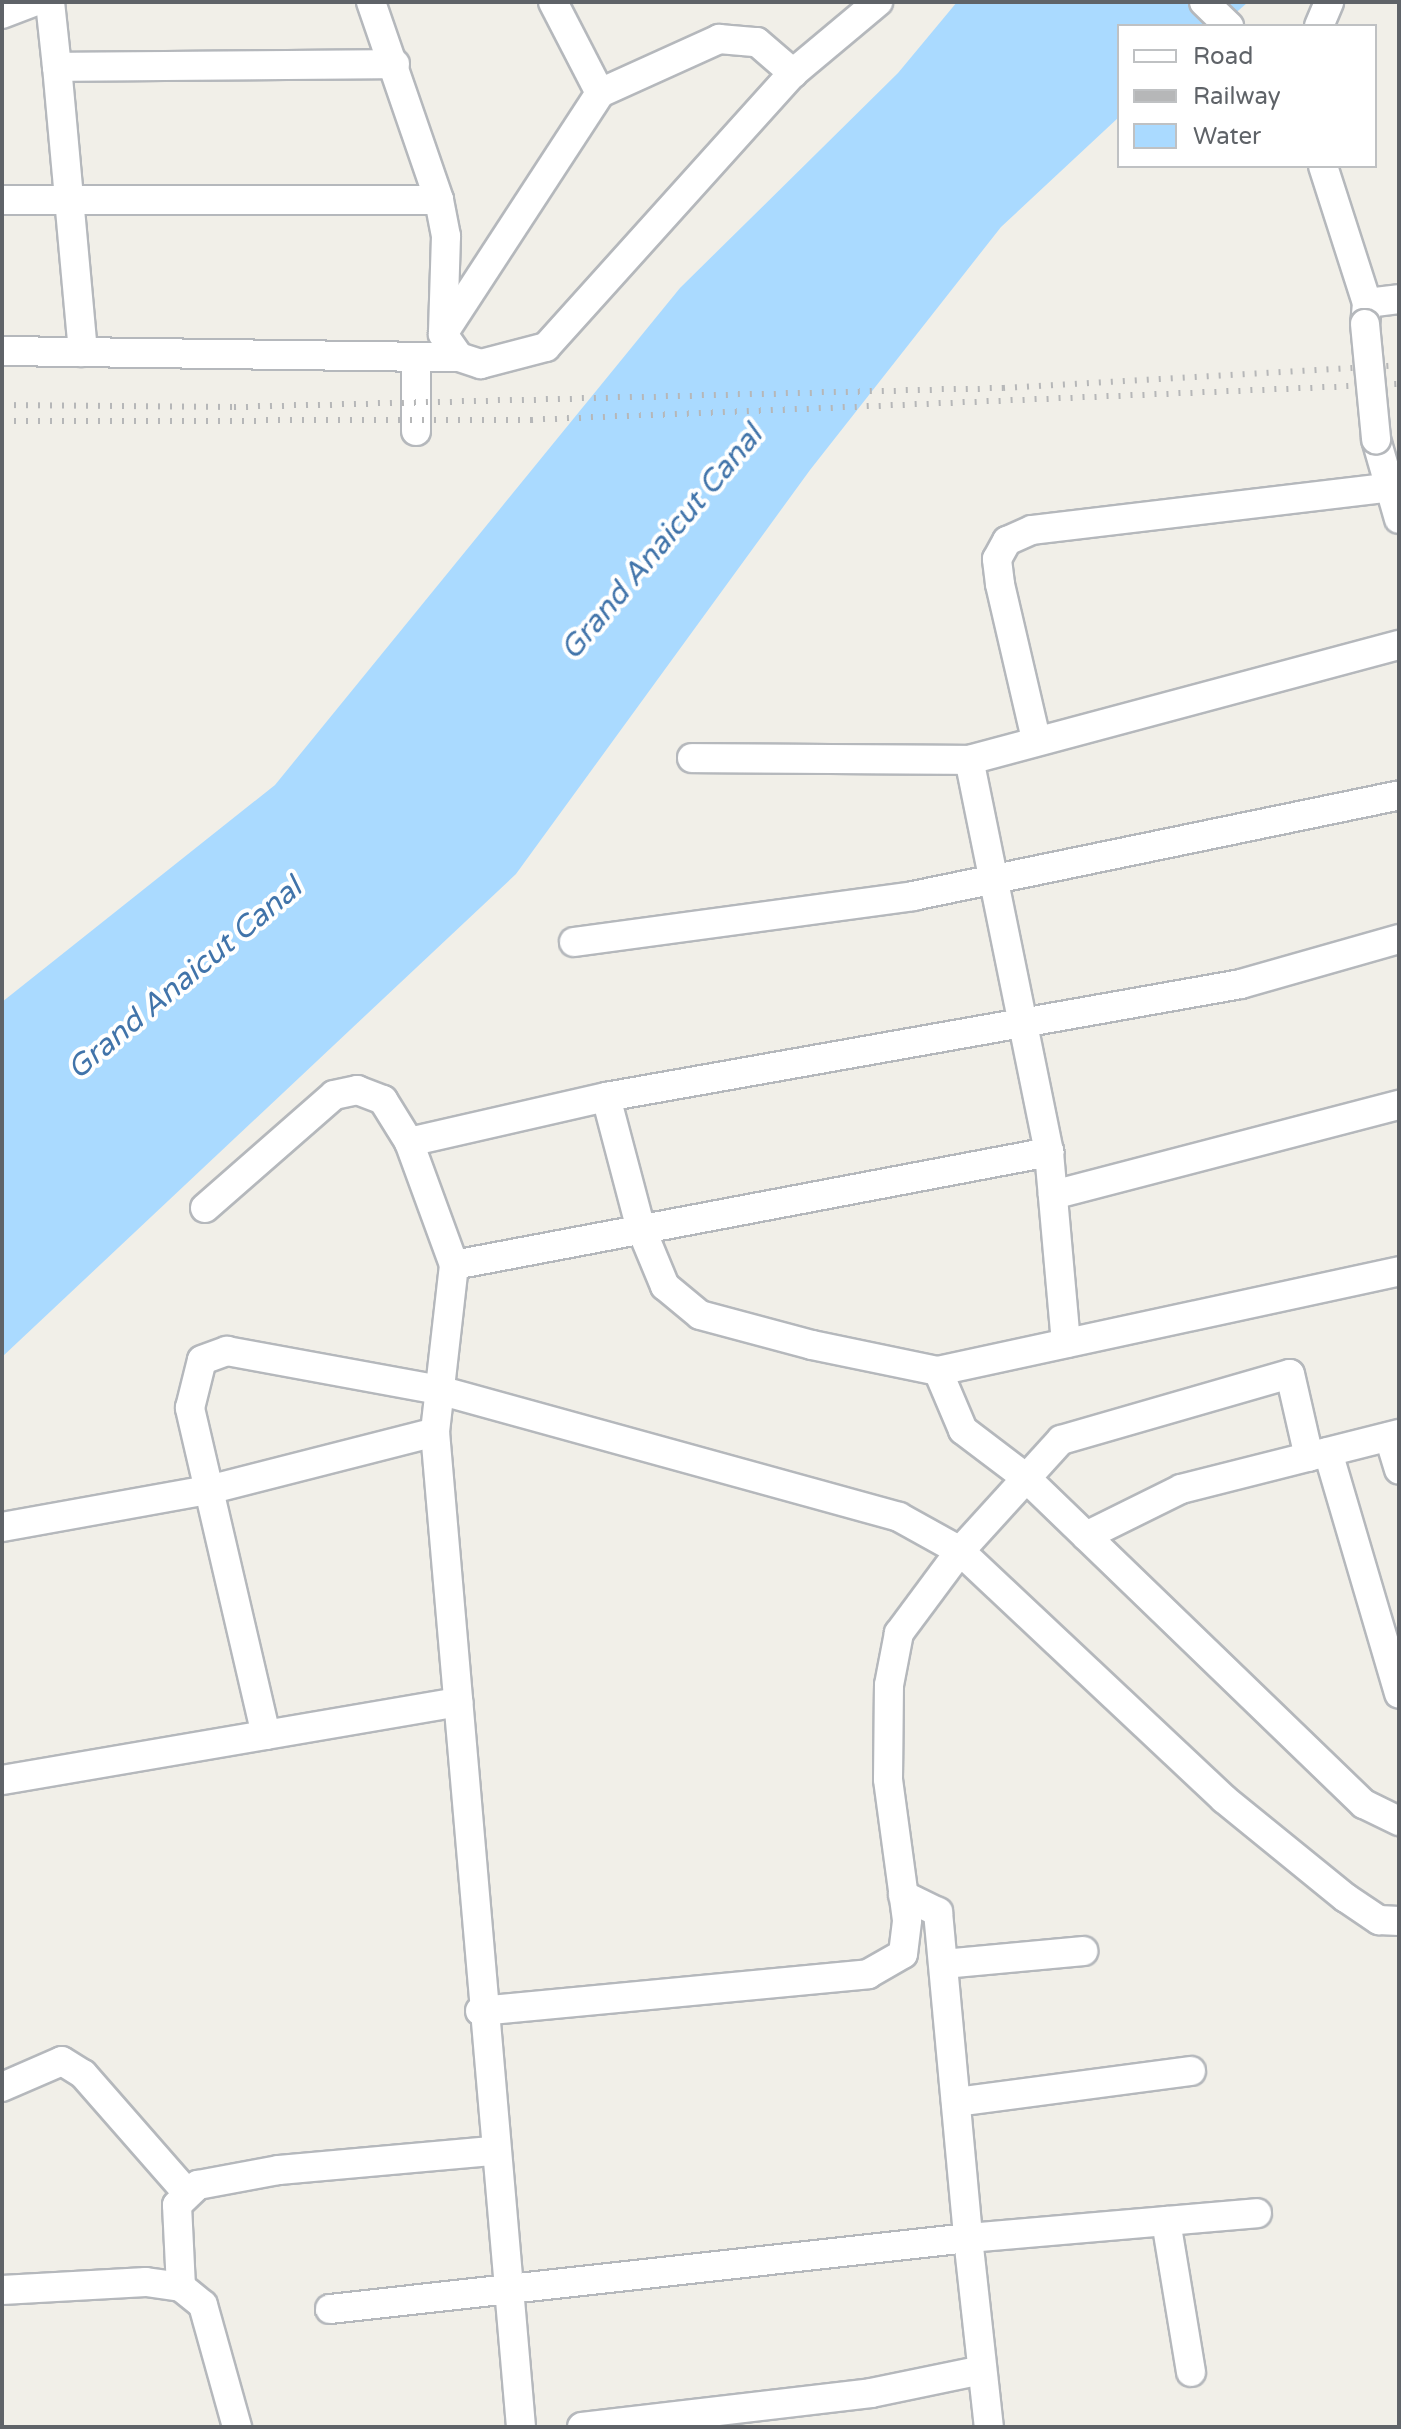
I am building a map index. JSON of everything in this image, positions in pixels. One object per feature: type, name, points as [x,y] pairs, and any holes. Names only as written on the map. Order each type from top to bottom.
[{"type":"street","points":[[2,14],[33,2]]},
{"type":"street","points":[[50,2],[74,201],[83,352]]},
{"type":"street","points":[[371,2],[395,64],[439,200],[446,236],[443,334],[459,357]]},
{"type":"street","points":[[553,2],[600,93]]},
{"type":"street","points":[[2,351],[459,357],[481,364],[546,347],[793,73],[878,2]]},
{"type":"street","points":[[1204,2],[1227,24]]},
{"type":"street","points":[[1320,24],[1329,2]]},
{"type":"street","points":[[443,334],[600,93],[719,39],[757,42],[793,73]]},
{"type":"street","points":[[57,67],[395,64]]},
{"type":"street","points":[[1324,168],[1366,314],[1376,439],[1385,488],[1399,519]]},
{"type":"street","points":[[2,200],[439,200]]},
{"type":"street","points":[[1366,314],[1399,299]]},
{"type":"street","points":[[416,358],[416,431]]},
{"type":"street","points":[[1036,739],[997,559],[1007,541],[1032,530],[1385,488]]},
{"type":"street","points":[[692,758],[969,760],[1036,739],[1399,645]]},
{"type":"street","points":[[969,760],[1021,1028],[1049,1152],[1066,1343]]},
{"type":"street","points":[[574,942],[992,881],[1399,795]]},
{"type":"street","points":[[409,1142],[606,1097],[1021,1028],[1241,984],[1399,939]]},
{"type":"street","points":[[205,1208],[334,1095],[357,1090],[383,1100],[409,1142],[454,1265],[435,1389],[435,1432],[480,2011],[521,2427]]},
{"type":"street","points":[[606,1097],[640,1226],[665,1286],[700,1315],[938,1371],[1399,1271]]},
{"type":"street","points":[[1053,1195],[1399,1105]]},
{"type":"street","points":[[454,1265],[640,1226],[1049,1152]]},
{"type":"street","points":[[266,1735],[190,1408],[202,1360],[227,1351],[435,1389],[899,1517],[960,1551],[1224,1799],[1346,1898],[1379,1920],[1399,1921]]},
{"type":"street","points":[[938,1371],[963,1430],[1025,1477],[1364,1804],[1399,1821]]},
{"type":"street","points":[[480,2011],[868,1974],[903,1954],[903,1895],[888,1779],[889,1685],[899,1633],[960,1551],[1061,1440],[1290,1374],[1399,1694]]},
{"type":"street","points":[[2,1527],[208,1490],[435,1432]]},
{"type":"street","points":[[1086,1536],[1181,1489],[1394,1435],[1399,1469]]},
{"type":"street","points":[[2,1780],[458,1702]]},
{"type":"street","points":[[903,1895],[938,1912],[989,2427]]},
{"type":"street","points":[[944,1964],[1083,1951]]},
{"type":"street","points":[[2,2087],[62,2061],[83,2074],[188,2194]]},
{"type":"street","points":[[956,2102],[1191,2071]]},
{"type":"street","points":[[181,2287],[177,2205],[198,2185],[279,2170],[494,2151]]},
{"type":"street","points":[[330,2309],[968,2238],[1257,2213]]},
{"type":"street","points":[[1166,2221],[1191,2372]]},
{"type":"street","points":[[2,2290],[146,2282],[181,2287],[203,2305],[237,2427]]},
{"type":"street","points":[[582,2427],[871,2393],[982,2370]]},
{"type":"water","name":"Grand Anaicut Canal","points":[[957,2],[1248,2],[1223,24],[1117,24],[1117,119],[1001,227],[810,470],[516,874],[2,1357],[2,1002],[275,785],[680,288],[898,73]]},
{"type":"railway","points":[[2,405],[234,407],[1003,388],[1399,365]]},
{"type":"railway","points":[[2,421],[531,420],[1399,384]]}]
